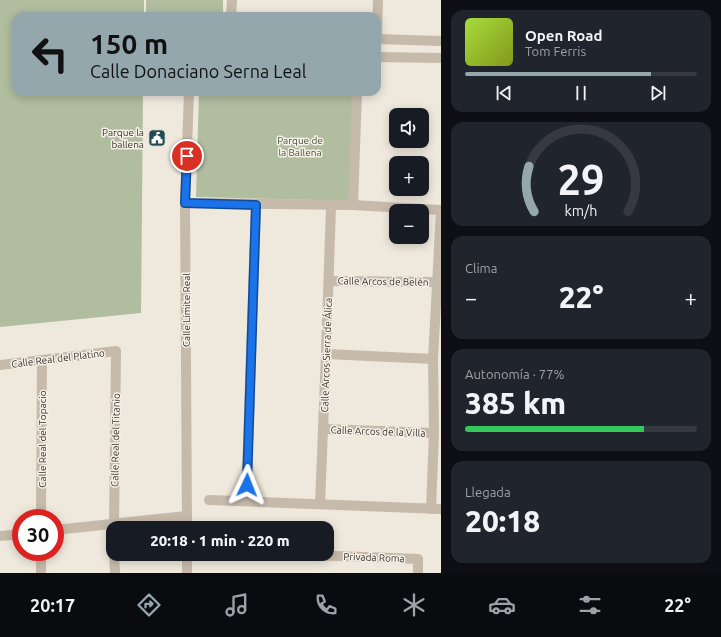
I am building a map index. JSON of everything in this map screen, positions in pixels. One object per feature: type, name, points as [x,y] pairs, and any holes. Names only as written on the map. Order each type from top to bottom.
[{"type":"street","points":[[231,12],[232,0]]},
{"type":"street","points":[[378,0],[378,12]]},
{"type":"street","points":[[381,38],[441,41]]},
{"type":"street","points":[[381,57],[441,58]]},
{"type":"street","name":"Calle Límite Real","points":[[186,521],[185,203],[188,96]]},
{"type":"street","points":[[353,205],[357,96]]},
{"type":"street","points":[[185,203],[331,206],[353,205],[441,211],[433,359],[436,509],[209,500]]},
{"type":"street","points":[[246,501],[256,205]]},
{"type":"street","name":"Calle Arcos Sierra de Álica","points":[[320,504],[331,206]]},
{"type":"street","name":"Calle Arcos de Belén","points":[[329,281],[437,282]]},
{"type":"street","name":"Calle Real del Platino","points":[[0,365],[116,351]]},
{"type":"street","name":"Calle Real del Titanio","points":[[114,521],[116,351]]},
{"type":"street","points":[[326,354],[433,359]]},
{"type":"street","name":"Calle Real del Topacio","points":[[42,360],[42,509]]},
{"type":"street","name":"Calle Arcos de la Villa","points":[[323,429],[434,432]]},
{"type":"street","points":[[146,521],[186,516]]},
{"type":"street","points":[[64,529],[106,526]]},
{"type":"street","points":[[0,536],[12,535]]},
{"type":"street","name":"Privada Roma","points":[[334,556],[418,559],[418,573]]},
{"type":"street","points":[[42,561],[42,573]]},
{"type":"street","points":[[114,561],[115,573]]},
{"type":"street","points":[[187,561],[187,573]]},
{"type":"green space","points":[[0,0],[144,0],[144,12],[12,12],[12,96],[143,96],[141,313],[0,327]]},
{"type":"green space","points":[[146,0],[223,0],[223,12],[146,12]]},
{"type":"green space","name":"Parque de la Ballena","points":[[199,96],[356,96],[353,201],[196,197]]},
{"type":"place","name":"Parque la ballena","points":[[157,138]]},
{"type":"route","points":[[187,156],[185,203],[256,205],[247,485]]}]
